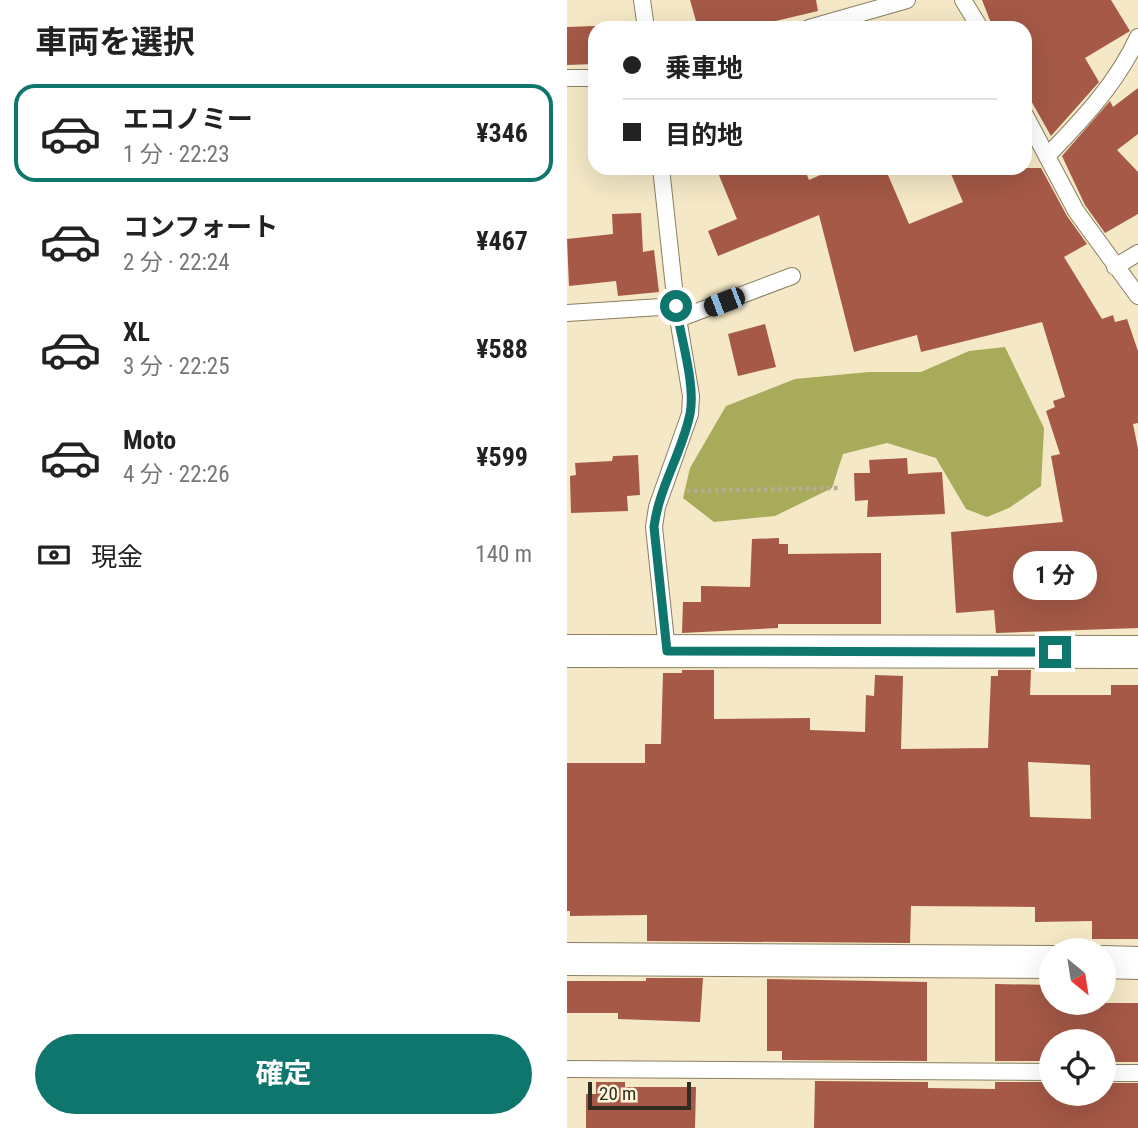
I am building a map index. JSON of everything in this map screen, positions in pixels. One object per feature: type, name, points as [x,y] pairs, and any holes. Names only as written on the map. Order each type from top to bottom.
[{"type":"street","points":[[567,651],[1138,652]]},
{"type":"street","points":[[567,959],[1039,962]]},
{"type":"street","points":[[1117,962],[1138,962]]},
{"type":"lane","points":[[642,0],[645,21]]},
{"type":"lane","points":[[834,21],[907,0]]},
{"type":"lane","points":[[963,0],[976,21]]},
{"type":"lane","points":[[1047,156],[1083,119],[1127,62],[1138,37]]},
{"type":"lane","points":[[567,78],[588,78]]},
{"type":"lane","points":[[1032,128],[1076,211],[1138,296]]},
{"type":"lane","points":[[662,175],[677,313],[691,396],[690,414],[662,491],[654,527],[667,651]]},
{"type":"lane","points":[[1115,267],[1138,253]]},
{"type":"lane","points":[[567,313],[677,313],[792,276]]},
{"type":"lane","points":[[567,1069],[1039,1072]]},
{"type":"lane","points":[[1116,1073],[1138,1073]]},
{"type":"path","points":[[662,491],[840,488]]},
{"type":"green space","points":[[1005,347],[1044,428],[1041,486],[1009,508],[987,517],[966,509],[936,458],[887,443],[843,454],[832,488],[775,516],[714,522],[683,498],[690,468],[726,406],[795,379],[869,372],[921,372],[969,351]]},
{"type":"building","points":[[690,0],[816,0],[818,11],[776,21],[696,21]]},
{"type":"building","points":[[982,0],[1111,0],[1130,31],[1085,58],[1099,82],[1051,136],[1032,102],[1032,21],[990,21]]},
{"type":"building","points":[[588,26],[588,64],[567,65],[567,27]]},
{"type":"building","points":[[1138,88],[1138,134],[1117,150],[1138,172],[1138,214],[1105,233],[1085,205],[1062,156],[1110,101],[1113,107]]},
{"type":"building","points":[[1032,168],[1041,168],[1067,216],[1087,244],[1064,257],[1102,319],[1113,315],[1115,322],[1127,319],[1138,351],[1138,423],[1133,424],[1138,449],[1138,628],[996,633],[994,610],[956,613],[951,532],[1063,522],[1051,456],[1060,454],[1046,411],[1055,407],[1053,401],[1065,397],[1042,322],[921,352],[917,335],[854,352],[819,215],[718,256],[708,231],[737,219],[719,175],[807,175],[809,180],[820,175],[888,175],[909,224],[963,202],[951,175],[1032,175]]},
{"type":"building","points":[[641,213],[643,252],[654,250],[659,292],[618,296],[616,281],[569,286],[567,239],[613,234],[612,214]]},
{"type":"building","points":[[765,324],[776,367],[738,376],[728,334]]},
{"type":"building","points":[[638,455],[640,495],[627,496],[628,511],[571,513],[570,476],[576,475],[575,463],[612,461],[613,456]]},
{"type":"building","points":[[907,458],[908,474],[942,472],[945,514],[867,517],[868,500],[855,501],[854,473],[870,473],[869,460]]},
{"type":"building","points":[[779,538],[779,544],[788,544],[788,554],[881,553],[881,624],[778,624],[778,628],[682,633],[683,602],[701,602],[701,586],[750,587],[752,539]]},
{"type":"building","points":[[714,670],[714,719],[810,718],[810,730],[865,732],[866,695],[874,696],[875,675],[903,676],[901,749],[988,748],[991,676],[998,676],[998,670],[1031,670],[1030,695],[1111,695],[1111,685],[1138,685],[1138,939],[1092,938],[1092,921],[1035,922],[1035,907],[911,906],[910,943],[647,941],[647,915],[570,916],[570,911],[567,911],[567,763],[645,763],[645,744],[661,744],[663,673]],"holes":[[[1028,762],[1090,765],[1091,819],[1030,817]]]},
{"type":"building","points":[[646,978],[703,978],[700,1022],[618,1019],[618,1013],[567,1013],[567,981],[646,981]]},
{"type":"building","points":[[767,979],[927,982],[927,1061],[782,1060],[782,1051],[767,1051]]},
{"type":"building","points":[[995,984],[1039,985],[1039,1015],[1117,1015],[1117,1003],[1138,1003],[1138,1062],[1116,1062],[1116,1029],[1039,1029],[1039,1061],[995,1061]]},
{"type":"building","points":[[815,1081],[928,1082],[928,1088],[995,1089],[995,1082],[1039,1082],[1039,1106],[1116,1106],[1116,1083],[1138,1083],[1138,1128],[814,1128]]},
{"type":"building","points":[[596,1082],[625,1082],[625,1087],[696,1087],[695,1128],[586,1128],[586,1094],[596,1094]]},
{"type":"route","points":[[676,306],[691,396],[690,414],[657,507],[654,527],[667,651],[1055,652]]}]
